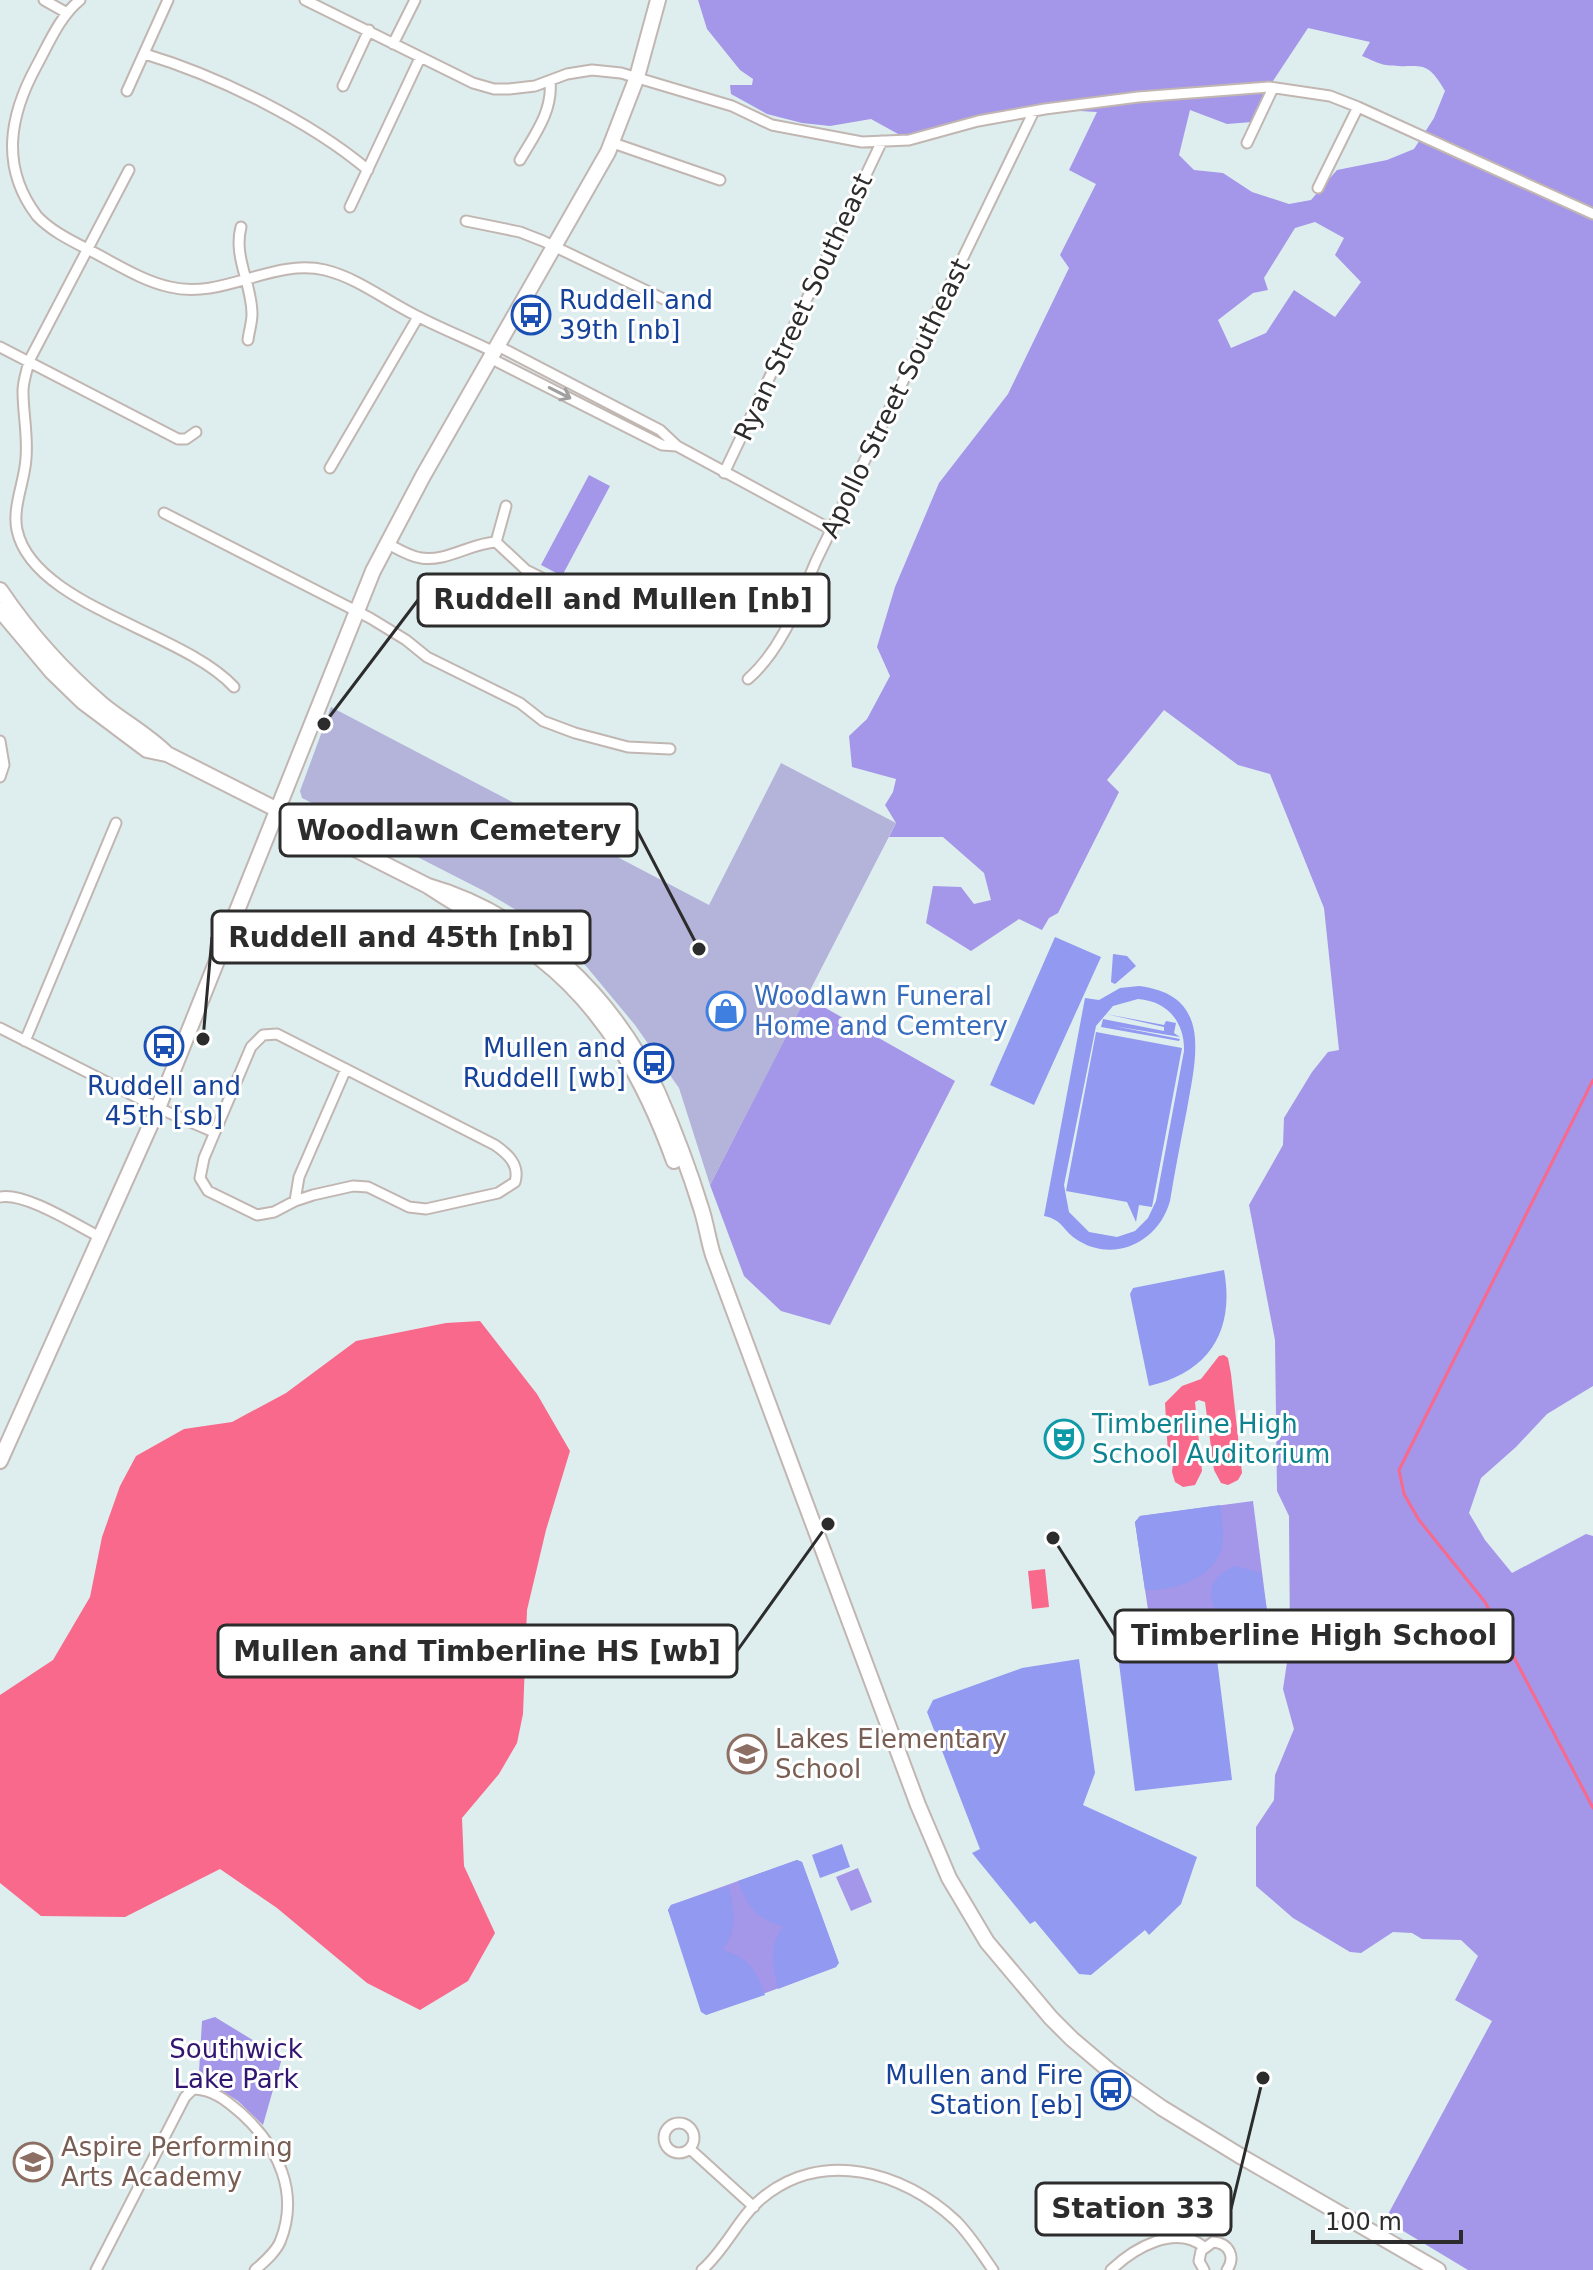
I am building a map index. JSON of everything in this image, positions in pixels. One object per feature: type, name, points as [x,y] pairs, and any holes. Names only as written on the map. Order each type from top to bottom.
[{"type":"street","points":[[44,0],[67,13]]},
{"type":"street","points":[[80,0],[67,13],[30,77],[12,120],[8,140],[12,172],[21,194],[37,217],[61,234],[145,279],[197,291],[288,269],[321,269],[344,275],[418,317],[660,430],[677,446],[832,530]]},
{"type":"street","points":[[127,91],[168,0]]},
{"type":"street","points":[[305,0],[473,83],[494,89],[535,86],[567,74],[592,70],[637,77],[732,106],[772,125],[862,142],[909,140],[978,121],[1138,97],[1273,88],[1330,96],[1593,214]]},
{"type":"street","points":[[393,44],[415,0]]},
{"type":"street","points":[[0,1461],[158,1108],[386,543],[613,143],[637,77],[658,0]]},
{"type":"street","points":[[343,86],[369,30]]},
{"type":"street","points":[[145,54],[249,96],[349,154],[368,170]]},
{"type":"street","points":[[350,207],[420,58]]},
{"type":"street","points":[[520,160],[549,108],[552,97],[550,81]]},
{"type":"street","points":[[1247,143],[1273,88]]},
{"type":"street","points":[[1318,188],[1358,107]]},
{"type":"street","name":"Apollo Street Southeast","points":[[748,679],[766,664],[786,629],[1034,111]]},
{"type":"street","name":"Ryan Street Southeast","points":[[724,473],[882,141]]},
{"type":"street","points":[[613,143],[720,180]]},
{"type":"street","points":[[129,170],[29,361],[23,388],[27,449],[17,529],[27,553],[47,578],[220,671],[234,687]]},
{"type":"street","points":[[0,174],[12,172]]},
{"type":"street","points":[[466,221],[520,232],[672,303]]},
{"type":"street","points":[[241,227],[238,255],[252,313],[248,340]]},
{"type":"street","points":[[330,468],[418,317]]},
{"type":"street","points":[[0,347],[178,439],[186,439],[196,432]]},
{"type":"street","points":[[496,542],[506,506]]},
{"type":"street","points":[[164,513],[356,612],[406,640],[427,657],[520,703],[543,721],[628,747],[670,749]]},
{"type":"street","points":[[386,543],[419,559],[441,558],[483,543],[496,542],[526,570],[606,610],[632,608],[641,600],[650,582]]},
{"type":"street","points":[[0,590],[39,642],[73,678],[167,754]]},
{"type":"street","points":[[0,610],[83,702],[147,750],[167,754],[428,886],[491,923],[542,960],[592,1010],[620,1047],[648,1097],[693,1213],[705,1231],[918,1805],[949,1878],[987,1942],[1059,2026],[1111,2072],[1242,2157],[1438,2270]]},
{"type":"street","points":[[0,741],[4,765],[0,777]]},
{"type":"street","points":[[25,1041],[116,823]]},
{"type":"street","points":[[0,1028],[158,1108],[214,1132]]},
{"type":"street","points":[[277,1034],[502,1150],[517,1171],[515,1182],[498,1193],[426,1209],[409,1207],[361,1186],[295,1201],[274,1212],[257,1215],[202,1185],[200,1170],[214,1132],[251,1047],[263,1035],[277,1034]]},
{"type":"street","points":[[295,1201],[299,1177],[346,1069]]},
{"type":"street","points":[[0,1197],[10,1195],[28,1202],[100,1237]]},
{"type":"street","points":[[96,2270],[185,2097],[193,2089],[199,2089],[226,2100],[260,2130],[277,2156],[288,2187],[287,2216],[279,2244],[255,2270]]},
{"type":"street","points":[[690,2149],[754,2207]]},
{"type":"street","points":[[702,2270],[718,2256],[754,2207],[774,2189],[809,2173],[849,2168],[873,2174],[913,2191],[953,2219],[970,2236],[993,2270]]},
{"type":"street","points":[[1111,2270],[1138,2248],[1176,2237],[1196,2240],[1204,2247]]},
{"type":"street","points":[[1204,2270],[1199,2256],[1204,2247],[1218,2242],[1227,2247],[1232,2256],[1227,2270]]},
{"type":"green space","points":[[698,0],[1593,0],[1593,1386],[1547,1414],[1481,1478],[1469,1513],[1485,1540],[1512,1573],[1586,1534],[1593,1536],[1593,2270],[1468,2270],[1385,2220],[1492,2021],[1455,2000],[1478,1956],[1461,1940],[1422,1939],[1412,1933],[1393,1932],[1361,1953],[1350,1952],[1293,1918],[1256,1886],[1256,1827],[1274,1800],[1275,1775],[1294,1729],[1283,1689],[1290,1642],[1289,1516],[1277,1491],[1275,1340],[1249,1205],[1283,1145],[1284,1118],[1328,1052],[1339,1050],[1324,908],[1270,774],[1238,765],[1164,710],[1107,780],[1119,792],[1058,913],[1049,918],[1042,930],[1019,919],[971,951],[926,923],[933,886],[961,887],[974,904],[991,900],[984,873],[943,837],[889,837],[896,823],[885,805],[896,779],[852,767],[849,736],[867,719],[890,676],[877,647],[895,587],[939,483],[1008,394],[1069,268],[1060,255],[1096,184],[1069,170],[1097,112],[1045,109],[909,140],[871,119],[830,126],[802,123],[767,114],[731,94],[730,85],[752,85],[753,79],[740,70],[707,29]],"holes":[[[1308,28],[1370,42],[1362,56],[1380,64],[1420,66],[1432,72],[1445,91],[1434,118],[1414,149],[1387,160],[1337,170],[1311,200],[1289,204],[1252,192],[1223,173],[1194,170],[1179,155],[1190,110],[1227,124],[1252,122],[1269,87]],[[1315,222],[1344,238],[1335,255],[1361,282],[1335,317],[1294,290],[1266,333],[1231,348],[1218,320],[1253,293],[1268,290],[1264,278],[1295,228]]]},
{"type":"green space","points":[[589,475],[610,486],[562,576],[541,565]]},
{"type":"green space","points":[[806,997],[955,1081],[830,1325],[781,1311],[744,1276],[710,1185]]},
{"type":"green space","points":[[1253,1501],[1267,1611],[1262,1618],[1225,1625],[1151,1630],[1135,1522],[1140,1516]]},
{"type":"green space","points":[[797,1860],[802,1862],[838,1961],[836,1967],[706,2015],[668,1910],[671,1905]]},
{"type":"green space","points":[[858,1868],[872,1902],[851,1911],[836,1877]]},
{"type":"green space","name":"Southwick Lake Park","points":[[215,2017],[282,2058],[263,2125],[238,2101],[203,2079],[199,2072],[202,2021]]},
{"type":"shaded area","points":[[331,707],[709,905],[781,763],[896,823],[710,1185],[679,1088],[635,1025],[586,966],[528,917],[484,891],[302,798],[300,791]]},
{"type":"shaded area","points":[[1055,937],[1101,957],[1034,1105],[990,1085]]},
{"type":"shaded area","points":[[1113,954],[1127,956],[1136,966],[1115,984],[1111,982]]},
{"type":"shaded area","points":[[1139,986],[1163,992],[1179,1002],[1189,1015],[1195,1050],[1191,1089],[1170,1201],[1164,1215],[1146,1237],[1121,1249],[1107,1250],[1079,1241],[1056,1220],[1044,1216],[1085,998],[1099,1000],[1120,988]],"holes":[[[1138,999],[1158,1004],[1172,1015],[1178,1022],[1184,1041],[1156,1201],[1148,1218],[1135,1231],[1117,1237],[1089,1232],[1069,1212],[1064,1185],[1096,1026],[1113,1006]]]},
{"type":"shaded area","points":[[1106,1014],[1164,1025],[1166,1021],[1176,1023],[1174,1033],[1180,1037],[1114,1026],[1180,1039],[1101,1027],[1103,1019],[1164,1031],[1164,1027]]},
{"type":"shaded area","points":[[1096,1032],[1182,1048],[1152,1207],[1139,1205],[1136,1222],[1127,1202],[1066,1191]]},
{"type":"shaded area","points":[[1224,1270],[1226,1311],[1214,1345],[1188,1370],[1149,1386],[1130,1294],[1133,1288]]},
{"type":"shaded area","points":[[480,1321],[537,1394],[570,1451],[546,1530],[527,1610],[523,1714],[517,1743],[499,1774],[462,1818],[464,1866],[495,1933],[468,1981],[420,2010],[367,1983],[277,1908],[220,1869],[125,1917],[41,1916],[0,1883],[0,1695],[53,1660],[90,1597],[102,1537],[120,1486],[136,1456],[184,1429],[232,1422],[286,1393],[356,1341],[446,1323]]},
{"type":"shaded area","points":[[1219,1356],[1228,1358],[1231,1374],[1242,1473],[1238,1480],[1228,1485],[1221,1483],[1214,1470],[1205,1402],[1199,1400],[1195,1402],[1202,1471],[1195,1485],[1183,1487],[1175,1482],[1173,1462],[1168,1454],[1165,1403],[1182,1386],[1201,1379]]},
{"type":"shaded area","points":[[1220,1505],[1222,1545],[1209,1569],[1179,1586],[1145,1590],[1135,1522],[1140,1516]]},
{"type":"shaded area","points":[[1236,1566],[1261,1573],[1267,1611],[1262,1618],[1225,1625],[1214,1608],[1211,1591],[1218,1577]]},
{"type":"shaded area","points":[[1045,1569],[1049,1607],[1032,1609],[1028,1571]]},
{"type":"shaded area","points":[[1214,1635],[1232,1780],[1135,1791],[1117,1647]]},
{"type":"shaded area","points":[[1079,1659],[1095,1773],[1083,1805],[1197,1857],[1181,1904],[1149,1935],[1145,1930],[1091,1975],[1079,1974],[1035,1921],[1030,1924],[972,1853],[980,1849],[927,1712],[933,1700],[1022,1668]]},
{"type":"shaded area","points":[[842,1844],[850,1867],[820,1878],[812,1855]]},
{"type":"shaded area","points":[[797,1860],[802,1862],[839,1963],[836,1967],[778,1989],[773,1964],[774,1949],[783,1926],[766,1920],[754,1911],[738,1881]]},
{"type":"shaded area","points":[[729,1886],[733,1927],[722,1950],[739,1956],[750,1966],[765,1995],[706,2015],[701,2012],[668,1910],[671,1905]]},
{"type":"waterway","points":[[1593,1080],[1399,1470],[1404,1494],[1419,1520],[1485,1602],[1593,1808]]},
{"type":"place","name":"Ruddell and 39th [nb]","points":[[531,315]]},
{"type":"place","name":"Ruddell and Mullen [nb]","points":[[324,724]]},
{"type":"place","name":"Woodlawn Cemetery","points":[[699,949]]},
{"type":"place","name":"Woodlawn Funeral Home and Cemtery","points":[[726,1011]]},
{"type":"place","name":"Ruddell and 45th [nb]","points":[[203,1039]]},
{"type":"place","name":"Ruddell and 45th [sb]","points":[[164,1046]]},
{"type":"place","name":"Mullen and Ruddell [wb]","points":[[654,1063]]},
{"type":"place","name":"Timberline High School Auditorium","points":[[1064,1439]]},
{"type":"place","name":"Mullen and Timberline HS [wb]","points":[[828,1524]]},
{"type":"place","name":"Timberline High School","points":[[1053,1538]]},
{"type":"place","name":"Lakes Elementary School","points":[[747,1754]]},
{"type":"place","name":"Station 33","points":[[1263,2078]]},
{"type":"place","name":"Mullen and Fire Station [eb]","points":[[1111,2090]]},
{"type":"place","name":"Aspire Performing Arts Academy","points":[[33,2162]]}]
